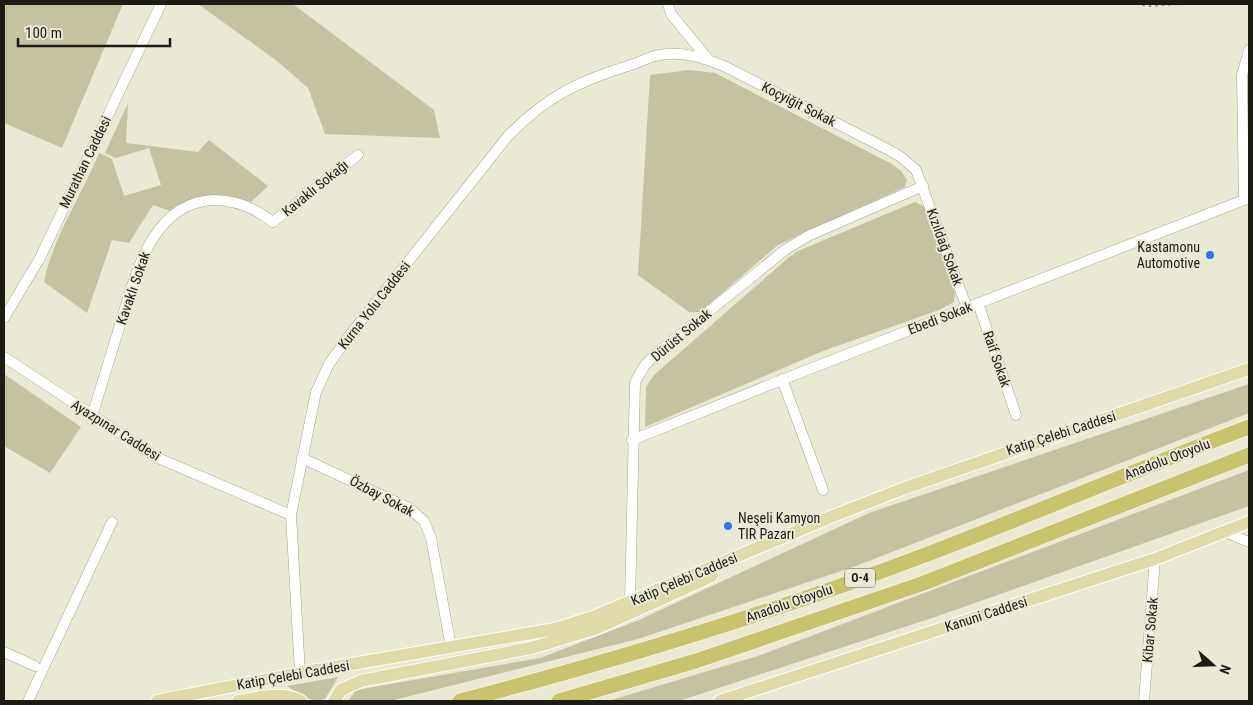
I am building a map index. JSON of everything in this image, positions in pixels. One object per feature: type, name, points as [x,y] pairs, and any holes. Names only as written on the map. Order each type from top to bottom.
[{"type":"highway","name":"Anadolu Otoyolu","points":[[460,701],[627,655],[794,602],[924,555],[1249,427]]},
{"type":"highway","name":"Anadolu Otoyolu","points":[[560,701],[696,661],[915,586],[1249,455]]},
{"type":"main road","name":"Katip Çelebi Caddesi","points":[[157,701],[300,673],[555,629],[630,602],[833,516],[1000,453],[1249,369]]},
{"type":"main road","points":[[334,701],[340,690],[361,681],[531,648],[594,629],[670,597],[833,516]]},
{"type":"main road","name":"Kanuni Caddesi","points":[[720,701],[1155,559],[1249,522]]},
{"type":"main road","points":[[238,701],[277,696],[301,701]]},
{"type":"street","name":"Murathan Caddesi","points":[[4,318],[40,258],[161,4]]},
{"type":"street","points":[[668,4],[672,14],[709,60]]},
{"type":"street","points":[[1246,199],[1242,75],[1249,50]]},
{"type":"street","name":"Koçyiğit Sokak","points":[[658,55],[687,55],[709,60],[901,157],[916,170],[923,186]]},
{"type":"street","name":"Kurna Yolu Caddesi","points":[[300,673],[291,515],[316,392],[329,364],[508,136],[536,110],[567,88],[658,55]]},
{"type":"street","name":"Kavaklı Sokağı","points":[[273,222],[358,155]]},
{"type":"street","name":"Kızıldağ Sokak","points":[[923,186],[966,308]]},
{"type":"street","name":"Dürüst Sokak","points":[[630,602],[632,440],[635,382],[642,369],[655,355],[793,245],[923,186]]},
{"type":"street","name":"Ebedi Sokak","points":[[632,440],[782,379],[1246,199]]},
{"type":"street","name":"Kavaklı Sokak","points":[[92,416],[142,258],[160,228],[186,206],[207,200],[223,200],[242,204],[259,210],[273,222]]},
{"type":"street","name":"Raif Sokak","points":[[978,303],[1016,415]]},
{"type":"street","name":"Ayazpınar Caddesi","points":[[4,357],[158,458],[291,515]]},
{"type":"street","points":[[782,379],[823,490]]},
{"type":"street","name":"Özbay Sokak","points":[[302,458],[400,502],[424,521],[431,538],[451,647]]},
{"type":"street","points":[[29,699],[112,522]]},
{"type":"street","points":[[1226,532],[1249,542]]},
{"type":"street","name":"Kibar Sokak","points":[[1144,701],[1155,559]]},
{"type":"street","points":[[4,652],[36,666]]},
{"type":"path","points":[[1136,4],[1149,6],[1180,4]]},
{"type":"shaded area","points":[[4,4],[123,4],[62,148],[4,123]]},
{"type":"shaded area","points":[[198,4],[293,4],[434,110],[440,138],[325,134],[308,88],[277,61]]},
{"type":"shaded area","points":[[689,70],[715,73],[892,164],[901,171],[907,180],[905,187],[778,245],[700,312],[689,312],[638,275],[650,75]]},
{"type":"shaded area","points":[[128,103],[126,143],[198,152],[209,140],[268,186],[249,204],[240,199],[220,195],[190,201],[173,212],[153,205],[129,243],[112,240],[87,313],[44,282],[60,233],[99,153],[112,159],[124,196],[161,185],[149,148],[116,158],[105,153]]},
{"type":"shaded area","points":[[915,202],[925,207],[955,293],[954,302],[939,310],[823,351],[645,427],[646,387],[654,375],[788,258],[798,251]]},
{"type":"shaded area","points":[[4,374],[81,427],[50,473],[4,446]]},
{"type":"shaded area","points":[[1249,384],[1249,413],[856,566],[638,639],[390,701],[348,701],[356,690],[540,658],[639,620],[869,513]]},
{"type":"shaded area","points":[[1249,470],[1249,506],[938,616],[679,701],[608,701],[761,655]]},
{"type":"shaded area","points":[[338,677],[325,699],[309,699],[287,686]]},
{"type":"place","name":"Kastamonu Automotive","points":[[1210,255]]},
{"type":"place","name":"Neşeli Kamyon TIR Pazarı","points":[[728,526]]}]
